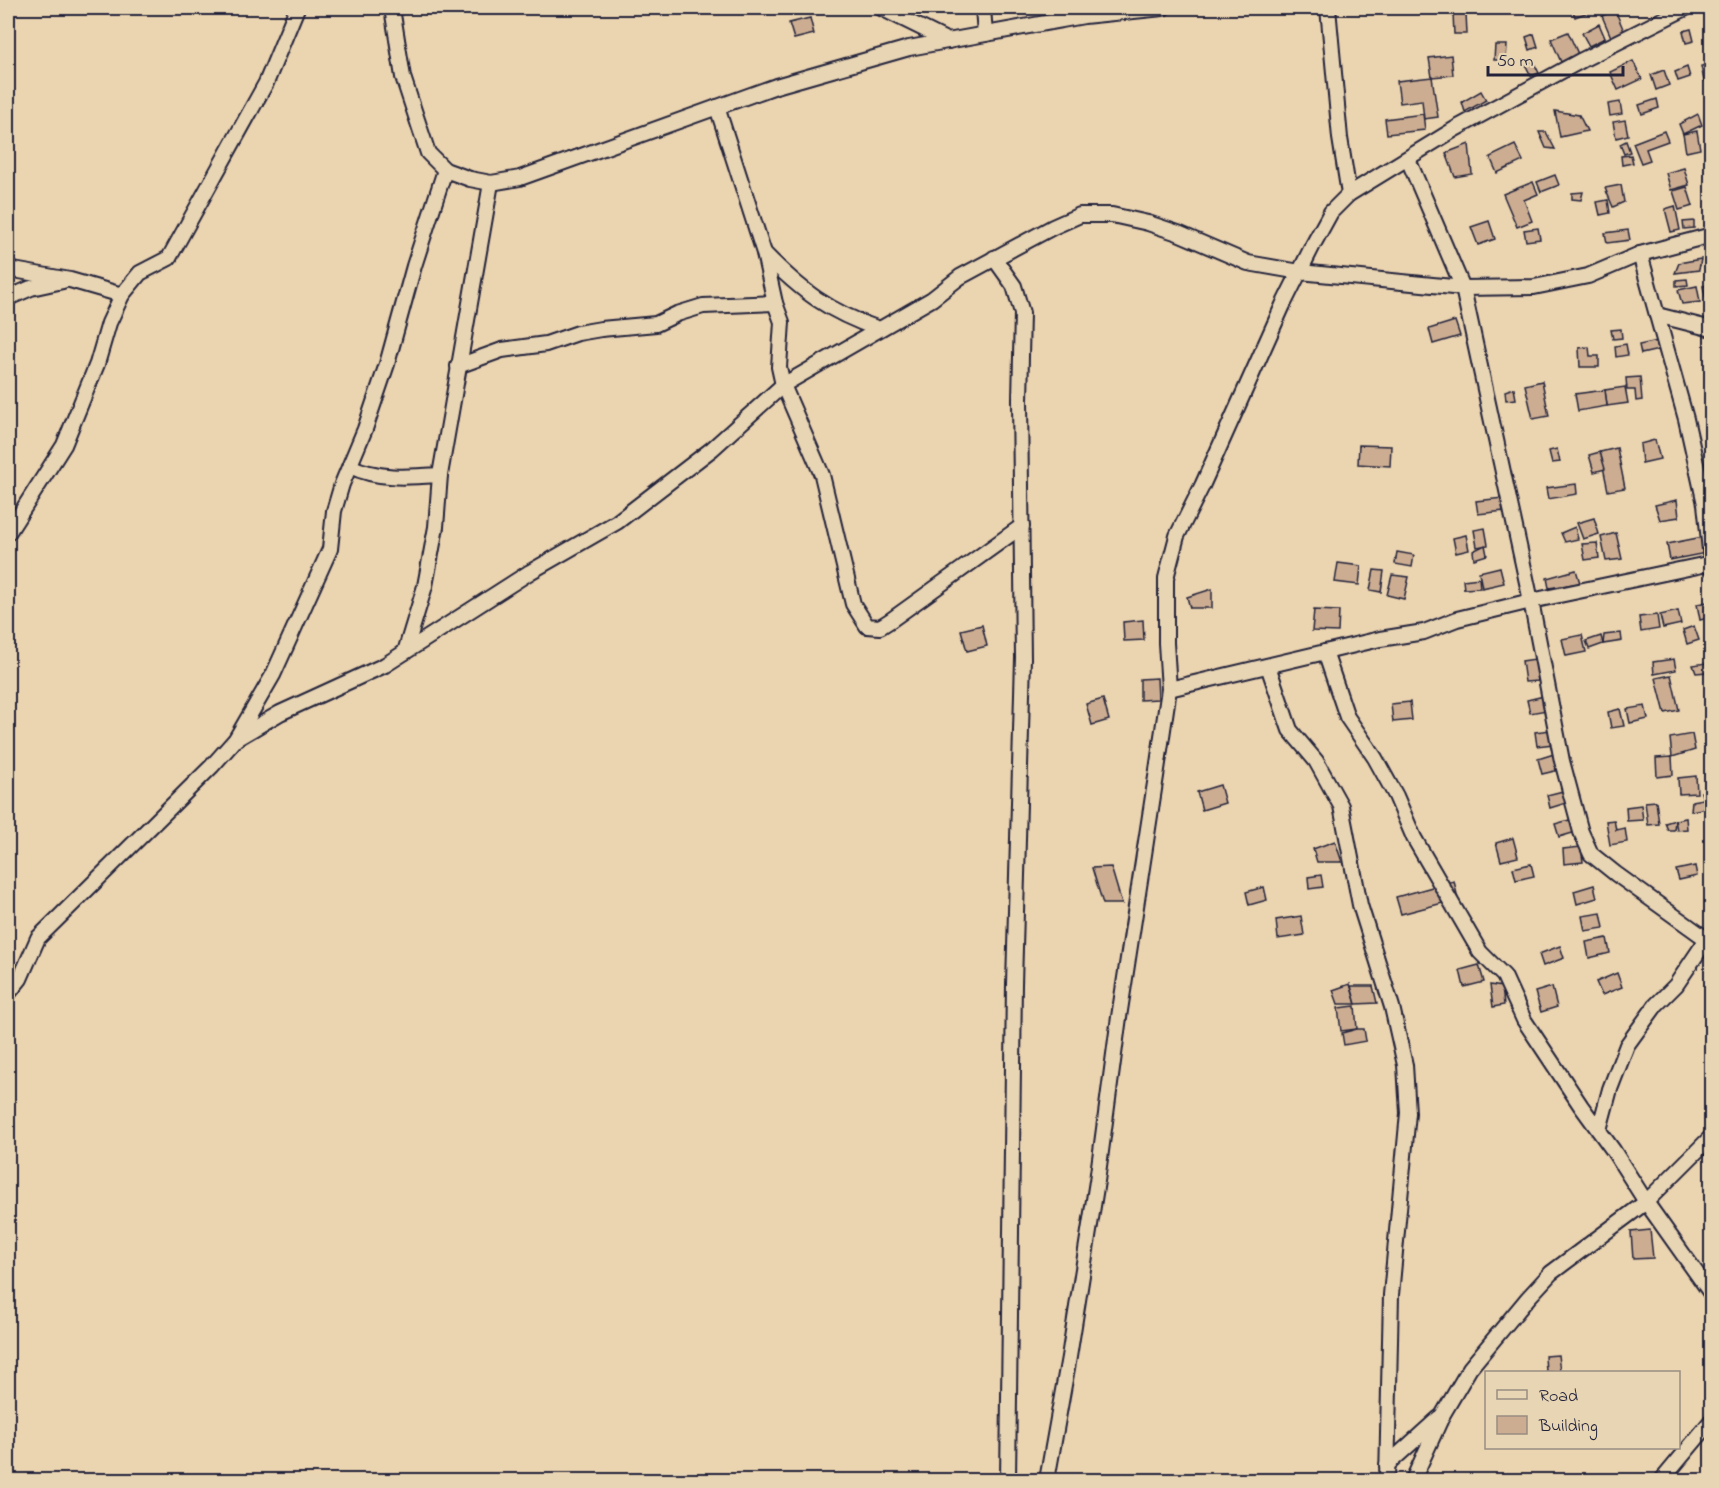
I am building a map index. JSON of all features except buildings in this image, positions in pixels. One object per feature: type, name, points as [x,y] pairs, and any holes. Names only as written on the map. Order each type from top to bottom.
[{"type":"street","points":[[8,533],[64,445],[97,364],[109,323],[122,295],[140,273],[169,258],[266,83],[297,8]]},
{"type":"street","points":[[392,8],[403,77],[429,153],[445,170],[491,183],[520,178],[776,86],[909,48],[1108,10],[1162,8]]},
{"type":"street","points":[[881,8],[948,41]]},
{"type":"street","points":[[983,8],[985,34]]},
{"type":"street","points":[[1328,8],[1340,138],[1349,194]]},
{"type":"street","points":[[1047,1480],[1097,1181],[1168,689],[1166,578],[1177,536],[1300,272],[1331,212],[1349,194],[1455,129],[1582,60],[1686,8]]},
{"type":"street","points":[[717,107],[764,253],[775,303],[782,322],[779,368],[783,385],[822,475],[853,604],[867,626],[880,627],[891,620],[1022,526]]},
{"type":"street","points":[[1408,159],[1463,288],[1531,601],[1562,761],[1581,832],[1592,854],[1709,941],[1676,985],[1656,1005],[1627,1045],[1610,1089],[1599,1130]]},
{"type":"street","points":[[8,994],[20,979],[38,938],[212,766],[236,739],[273,675],[330,549],[334,511],[350,465],[366,429],[445,170]]},
{"type":"street","points":[[405,652],[425,586],[436,527],[440,475],[491,183]]},
{"type":"street","points":[[236,739],[280,713],[385,665],[530,572],[617,522],[712,449],[783,385],[932,298],[960,277],[1080,215],[1112,215],[1148,223],[1248,262],[1300,272],[1463,288],[1534,287],[1588,276],[1640,254],[1712,235]]},
{"type":"street","points":[[764,253],[791,281],[816,300],[850,319],[879,329]]},
{"type":"street","points":[[1168,689],[1380,639],[1424,632],[1456,619],[1531,601],[1711,565],[1705,504],[1686,419],[1640,254]]},
{"type":"street","points":[[994,258],[1014,286],[1022,313],[1020,400],[1023,658],[1014,984],[1008,1480]]},
{"type":"street","points":[[8,269],[70,280],[122,295]]},
{"type":"street","points":[[8,298],[31,288],[70,280]]},
{"type":"street","points":[[458,366],[501,350],[546,344],[578,333],[656,324],[677,314],[703,306],[775,303]]},
{"type":"street","points":[[1657,315],[1712,329]]},
{"type":"street","points":[[350,465],[360,471],[395,478],[440,475]]},
{"type":"street","points":[[1705,504],[1712,488]]},
{"type":"street","points":[[1325,652],[1347,717],[1375,758],[1396,796],[1414,838],[1480,952],[1504,976],[1524,1020],[1646,1202],[1712,1295]]},
{"type":"street","points":[[1268,666],[1290,730],[1316,761],[1341,806],[1360,905],[1392,1007],[1405,1065],[1408,1113],[1391,1295],[1387,1480]]},
{"type":"street","points":[[1413,1480],[1443,1414],[1470,1368],[1551,1273],[1646,1202],[1712,1136]]},
{"type":"street","points":[[1387,1465],[1443,1414]]},
{"type":"street","points":[[1662,1480],[1712,1420]]}]
